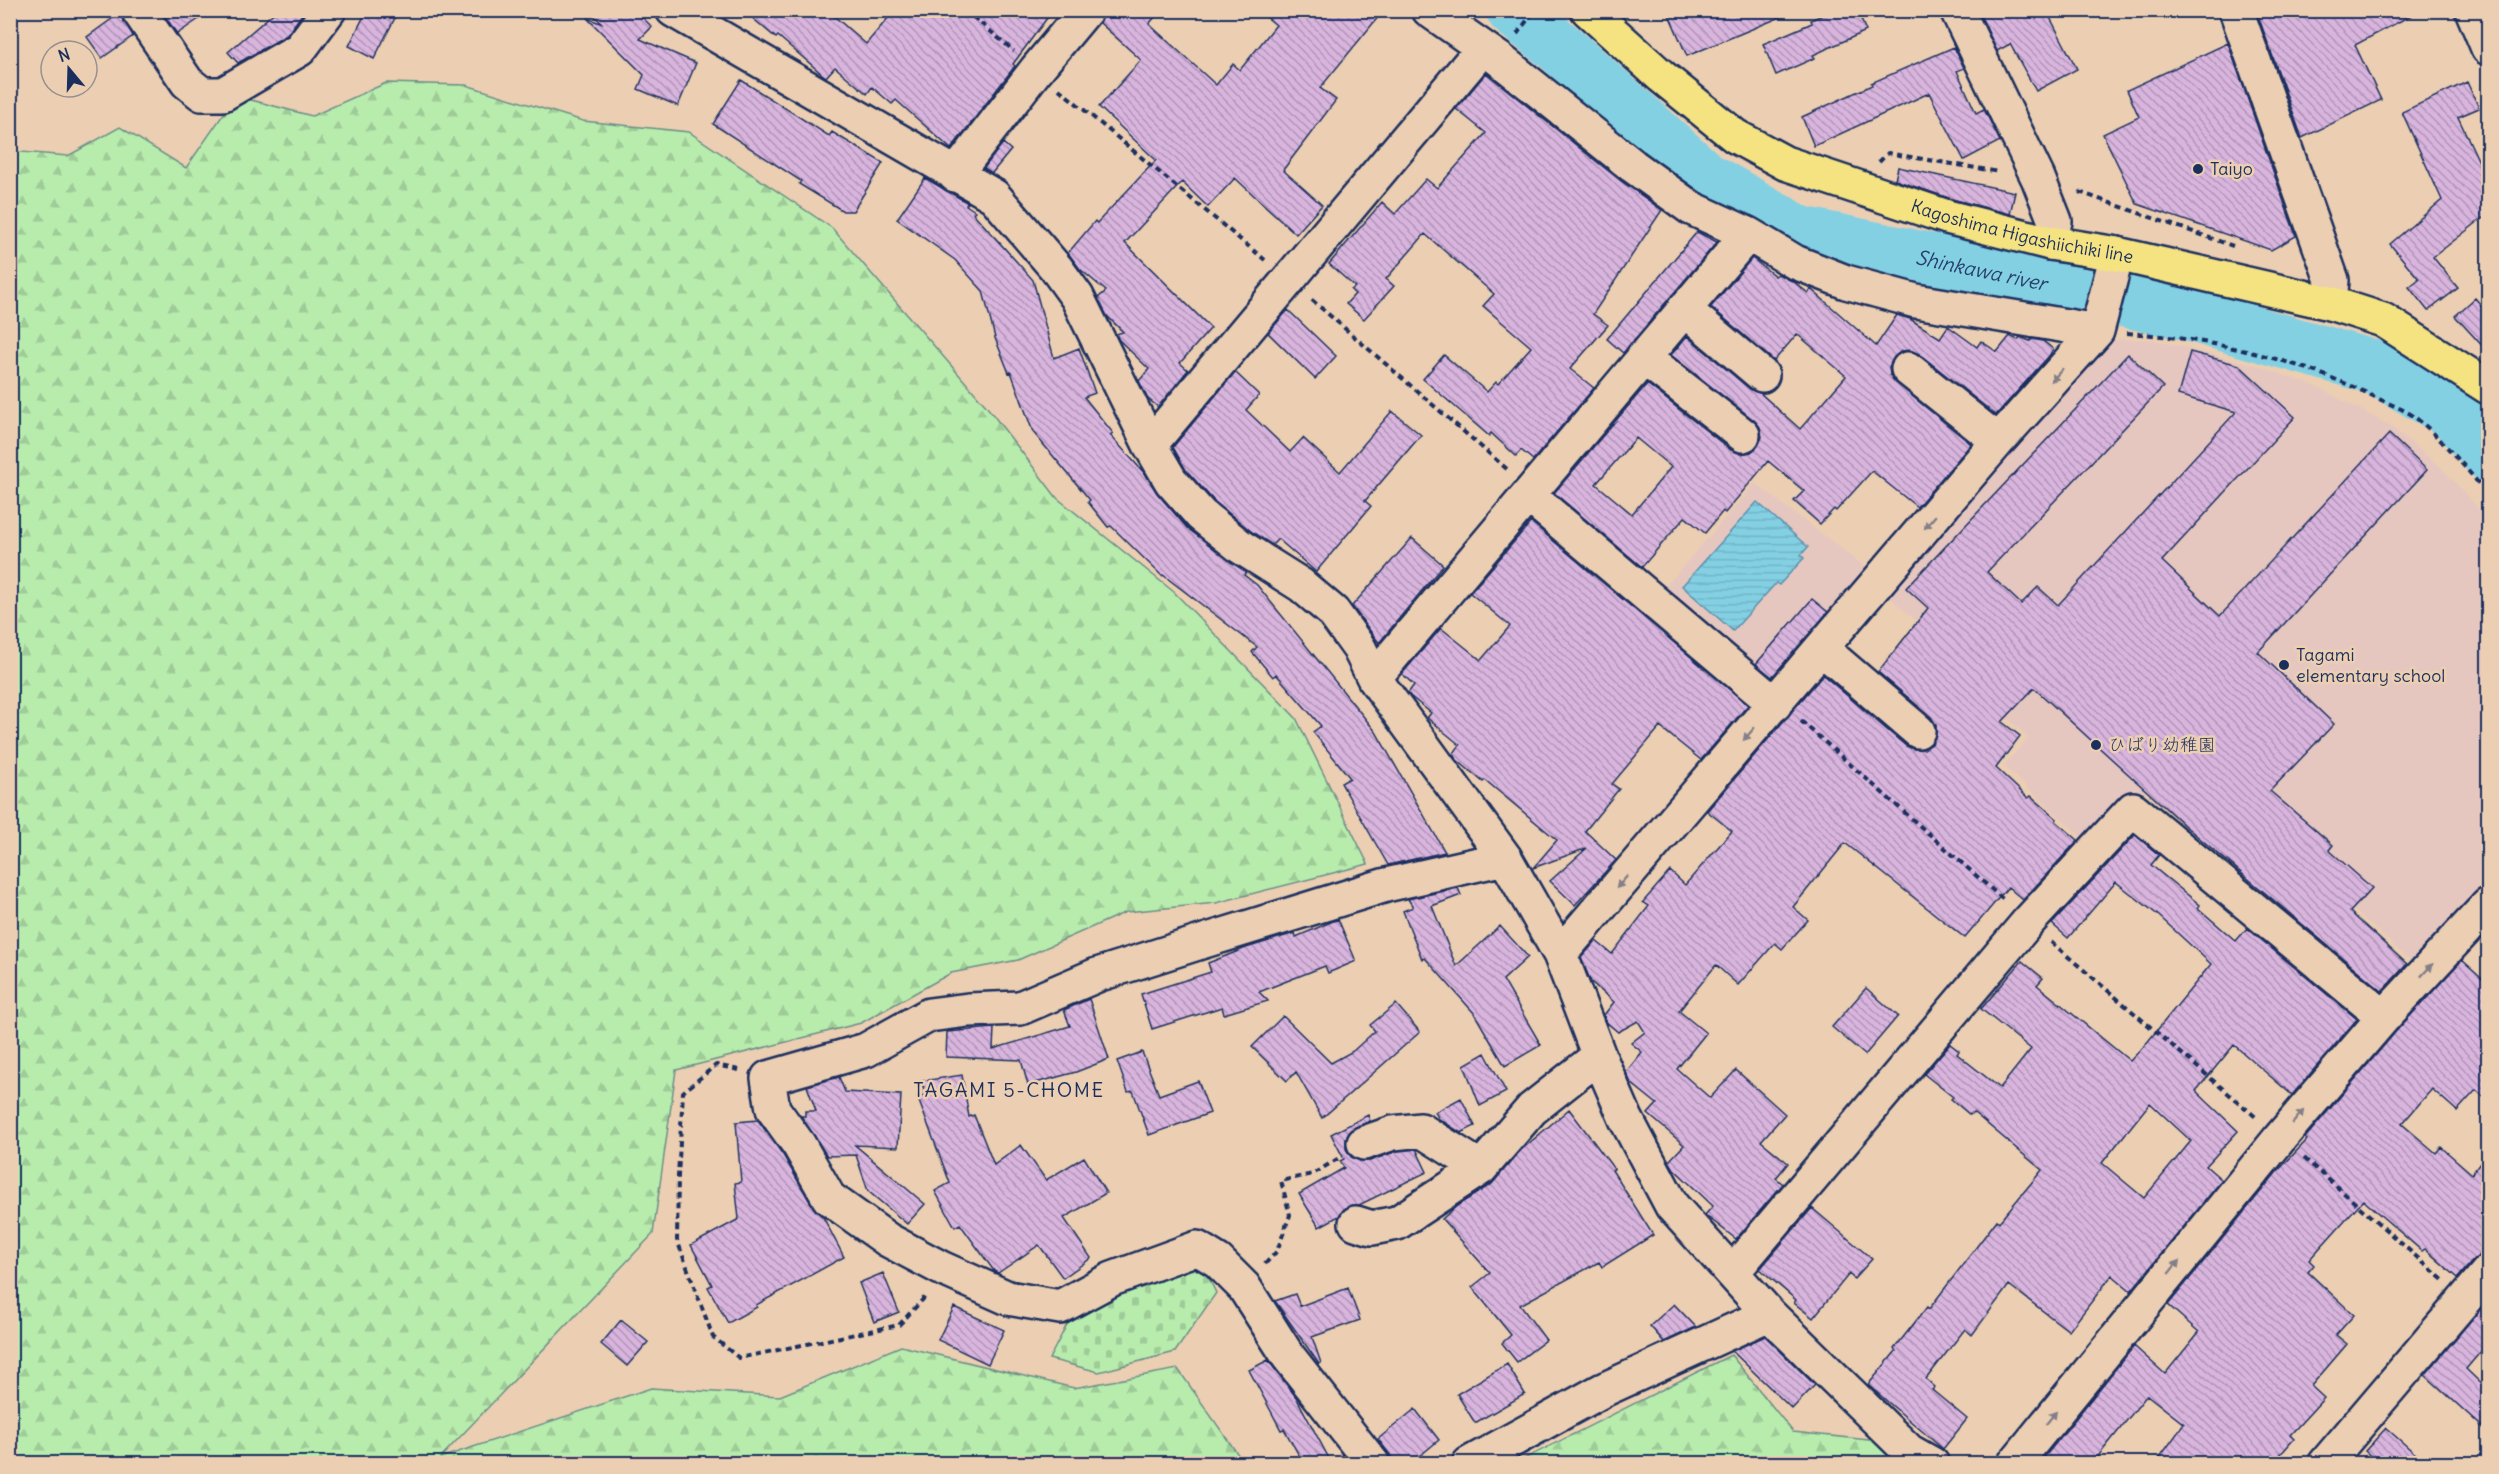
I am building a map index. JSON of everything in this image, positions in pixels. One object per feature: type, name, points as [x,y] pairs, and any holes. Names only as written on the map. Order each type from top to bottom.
[{"type":"main road","name":"Kagoshima Higashiichiki line","points":[[1587,10],[1661,76],[1735,136],[1785,163],[1947,217],[2050,243],[2117,254],[2330,303],[2383,320],[2488,387]]},
{"type":"street","points":[[138,10],[187,82],[202,93],[223,94],[300,49],[329,10]]},
{"type":"street","points":[[673,10],[683,18],[811,89],[994,196],[1056,268],[1077,297],[1150,445],[1171,481],[1201,515],[1241,547],[1302,585],[1333,612],[1359,648],[1374,678],[1505,858],[1560,954],[1626,1119],[1672,1206],[1769,1314],[1909,1451],[1932,1464]]},
{"type":"street","points":[[955,175],[1036,70],[1086,10]]},
{"type":"street","points":[[1429,10],[1482,49],[1499,58],[1633,166],[1691,208],[1748,234],[1795,262],[1846,282],[1916,302],[2097,331]]},
{"type":"street","points":[[1957,10],[2038,178],[2055,221],[2050,243]]},
{"type":"street","points":[[2236,10],[2332,280],[2330,303]]},
{"type":"street","points":[[2472,10],[2488,48]]},
{"type":"street","points":[[1150,445],[1482,49]]},
{"type":"street","points":[[1374,678],[1748,234]]},
{"type":"street","points":[[1560,954],[1998,441],[2097,331],[2117,254]]},
{"type":"street","points":[[1684,309],[1762,375]]},
{"type":"street","points":[[1643,357],[1743,435]]},
{"type":"street","points":[[1908,369],[1998,441]]},
{"type":"street","points":[[1528,495],[1775,704]]},
{"type":"street","points":[[1822,649],[1918,731]]},
{"type":"street","points":[[1732,1273],[2028,922],[2133,809],[2384,1017]]},
{"type":"street","points":[[1373,1464],[1288,1356],[1244,1287],[1218,1262],[1197,1248],[1112,1279],[1060,1307],[1008,1298],[941,1268],[888,1240],[829,1198],[799,1145],[773,1109],[768,1078],[866,1050],[929,1015],[968,1010],[1020,1008],[1098,975],[1386,885],[1505,858]]},
{"type":"street","points":[[2014,1464],[2280,1138],[2384,1017],[2488,904]]},
{"type":"street","points":[[1356,1223],[1372,1228],[1397,1223],[1481,1168],[1532,1109],[1599,1056]]},
{"type":"street","points":[[1364,1143],[1393,1133],[1421,1130],[1481,1168]]},
{"type":"street","points":[[2325,1464],[2488,1272]]},
{"type":"street","points":[[1469,1464],[1603,1390],[1769,1314]]},
{"type":"path","points":[[965,10],[1288,279],[1527,487],[1528,495]]},
{"type":"path","points":[[1852,187],[1888,153],[2038,178],[2242,249]]},
{"type":"path","points":[[2097,331],[2169,335],[2223,345],[2347,384],[2412,415],[2461,462],[2488,495]]},
{"type":"path","points":[[1775,704],[1784,706],[2028,922]]},
{"type":"path","points":[[768,1078],[716,1065],[683,1092],[677,1240],[713,1337],[739,1358],[899,1325],[927,1295],[941,1268]]},
{"type":"path","points":[[1244,1287],[1277,1251],[1290,1215],[1281,1181],[1313,1174],[1364,1143]]},
{"type":"shaded area","name":"Tagami elementary school","points":[[2150,339],[2256,365],[2318,387],[2391,426],[2441,467],[2488,519],[2488,890],[2416,966],[2179,753],[2094,848],[2003,766],[2028,738],[1990,702],[1998,693],[1882,591],[2097,340]]},
{"type":"shaded area","points":[[1755,483],[1875,574],[1779,686],[1658,595]]},
{"type":"green space","points":[[386,83],[466,85],[583,121],[689,132],[832,228],[987,407],[1057,498],[1174,592],[1296,718],[1368,864],[1216,903],[1126,912],[1018,960],[951,973],[861,1023],[676,1070],[653,1234],[440,1458],[651,1388],[780,1396],[901,1346],[1074,1388],[1178,1369],[1244,1463],[11,1463],[10,151],[68,156],[120,127],[186,168],[236,96],[312,116]]},
{"type":"green space","points":[[1198,1255],[1216,1293],[1175,1352],[1099,1372],[1049,1359],[1074,1311]]},
{"type":"green space","points":[[1731,1355],[1793,1432],[1888,1442],[1924,1464],[1514,1464]]},
{"type":"water","points":[[1757,502],[1808,547],[1801,555],[1804,558],[1779,585],[1776,583],[1733,631],[1682,586]]},
{"type":"building","points":[[161,10],[212,10],[177,34]]},
{"type":"building","points":[[277,10],[305,10],[287,35],[238,63],[228,52]]},
{"type":"building","points":[[367,10],[399,10],[374,59],[349,46]]},
{"type":"building","points":[[588,10],[635,10],[652,27],[640,39],[696,63],[678,106],[638,89],[644,75],[587,18],[603,24]]},
{"type":"building","points":[[743,10],[827,10],[866,44],[895,10],[1053,10],[1013,64],[1015,66],[951,149],[896,100],[892,104],[872,87],[867,94],[835,67],[826,77]]},
{"type":"building","points":[[1104,10],[1161,10],[1149,24],[1216,85],[1233,64],[1240,70],[1276,25],[1258,10],[1384,10],[1320,88],[1336,100],[1283,170],[1322,205],[1296,234],[1235,178],[1208,207],[1182,182],[1125,243],[1211,328],[1180,363],[1188,370],[1158,407],[1147,398],[1139,381],[1149,369],[1119,340],[1116,334],[1123,332],[1107,316],[1098,298],[1106,291],[1080,269],[1068,253],[1095,221],[1097,223],[1156,160],[1099,107],[1141,60],[1100,23]]},
{"type":"building","points":[[1667,10],[1795,10],[1795,11],[1687,56]]},
{"type":"building","points":[[1834,10],[1857,10],[1866,31],[1813,55],[1815,58],[1776,75],[1763,44],[1812,23],[1811,20]]},
{"type":"building","points":[[1978,10],[2046,10],[2077,69],[2036,91],[2010,44],[1997,51]]},
{"type":"building","points":[[2256,10],[2421,10],[2355,45],[2381,100],[2302,138]]},
{"type":"building","points":[[120,13],[133,36],[102,58],[99,54],[99,39],[87,37]]},
{"type":"building","name":"Taiyo","points":[[2228,43],[2296,236],[2271,250],[2137,204],[2103,134],[2139,117],[2127,90]]},
{"type":"building","points":[[1954,47],[1964,68],[1957,71],[1976,113],[1984,109],[2000,141],[1964,160],[1929,93],[1814,146],[1802,117],[1872,85],[1871,83]]},
{"type":"building","points":[[1486,73],[1621,181],[1662,210],[1593,314],[1608,325],[1570,369],[1594,388],[1533,460],[1521,450],[1516,456],[1491,433],[1489,436],[1423,379],[1444,355],[1487,392],[1496,382],[1498,384],[1531,347],[1483,306],[1494,294],[1425,234],[1386,279],[1394,286],[1364,319],[1346,304],[1355,294],[1351,290],[1355,287],[1329,264],[1382,202],[1395,214],[1426,179],[1437,188],[1486,133],[1456,109]]},
{"type":"building","points":[[741,80],[829,136],[832,132],[883,163],[853,211],[843,211],[799,184],[801,181],[713,124]]},
{"type":"building","points":[[2467,82],[2479,108],[2458,117],[2488,181],[2488,214],[2433,257],[2458,288],[2428,311],[2409,287],[2419,279],[2390,244],[2442,200],[2402,112]]},
{"type":"building","points":[[1003,143],[1011,150],[992,173],[984,168]]},
{"type":"building","points":[[1898,167],[2015,192],[2010,214],[1952,199],[1895,180]]},
{"type":"building","points":[[925,178],[968,203],[966,205],[975,211],[973,213],[1033,280],[1054,358],[1079,348],[1095,393],[1084,397],[1113,433],[1110,435],[1146,475],[1157,493],[1187,528],[1246,572],[1244,575],[1257,585],[1376,732],[1445,852],[1388,865],[1341,783],[1350,778],[1313,732],[1321,726],[1276,674],[1273,677],[1252,652],[1257,647],[1162,576],[1111,526],[1108,527],[1088,502],[1090,500],[1033,432],[1011,372],[1009,373],[995,338],[983,291],[955,260],[897,219]]},
{"type":"building","points":[[1697,232],[1717,242],[1623,353],[1607,339]]},
{"type":"building","points":[[1752,258],[1775,276],[1778,274],[1794,282],[1808,293],[1811,289],[1876,346],[1897,315],[1910,319],[1940,338],[1948,326],[1977,347],[1981,341],[1997,352],[2010,336],[2018,340],[2020,337],[2030,341],[2032,339],[2043,341],[2053,349],[1996,415],[1919,354],[1910,350],[1902,351],[1894,357],[1889,367],[1890,375],[1896,383],[1971,444],[1917,507],[1872,471],[1836,511],[1834,509],[1820,524],[1794,501],[1804,491],[1768,461],[1725,513],[1723,511],[1705,533],[1685,517],[1642,567],[1554,493],[1647,384],[1731,450],[1741,454],[1751,452],[1757,447],[1762,437],[1760,427],[1755,421],[1671,355],[1687,336],[1750,389],[1760,393],[1800,429],[1846,376],[1797,334],[1774,361],[1711,307]],"holes":[[[1636,438],[1671,467],[1632,514],[1596,484]]]},
{"type":"building","points":[[2475,298],[2488,313],[2488,352],[2455,316]]},
{"type":"building","points":[[1288,310],[1336,356],[1315,379],[1268,333]]},
{"type":"building","points":[[2190,352],[2239,365],[2295,417],[2162,561],[2220,616],[2389,434],[2427,470],[2258,652],[2334,724],[2270,791],[2333,845],[2329,850],[2372,888],[2350,912],[2407,964],[2382,991],[2184,825],[2034,688],[2002,722],[2020,736],[1996,768],[2028,798],[2031,796],[2078,840],[2023,900],[2008,887],[1965,938],[1845,843],[1793,907],[1808,920],[1782,949],[1775,943],[1738,985],[1716,965],[1679,1011],[1706,1033],[1677,1069],[1710,1098],[1736,1070],[1785,1114],[1761,1141],[1788,1163],[1776,1178],[1783,1184],[1736,1239],[1705,1215],[1713,1206],[1674,1169],[1669,1161],[1684,1145],[1648,1114],[1657,1104],[1631,1083],[1626,1072],[1642,1052],[1631,1043],[1645,1032],[1638,1021],[1618,1032],[1606,1022],[1604,1015],[1614,1002],[1591,982],[1581,958],[1596,941],[1612,954],[1649,906],[1643,902],[1670,871],[1685,885],[1732,831],[1707,811],[1823,675],[1906,746],[1924,749],[1932,744],[1936,734],[1936,725],[1931,717],[1878,672],[1928,608],[1906,588],[2128,354],[2163,387],[1987,572],[2021,604],[2038,587],[2058,605],[2236,412],[2178,395]]},
{"type":"building","points":[[1235,372],[1259,395],[1246,410],[1290,452],[1303,438],[1340,472],[1392,411],[1421,435],[1365,501],[1371,506],[1316,572],[1278,539],[1272,545],[1214,501],[1186,470],[1173,447]]},
{"type":"building","points":[[1531,522],[1748,705],[1701,760],[1660,727],[1612,784],[1619,789],[1585,831],[1616,860],[1575,905],[1550,881],[1587,848],[1533,868],[1557,840],[1485,780],[1483,782],[1457,760],[1453,754],[1460,745],[1427,718],[1431,713],[1410,696],[1408,693],[1414,685],[1402,674],[1441,628],[1481,660],[1510,626],[1470,593]]},
{"type":"building","points":[[1412,538],[1443,565],[1379,643],[1352,606]]},
{"type":"building","points":[[1812,599],[1828,612],[1772,677],[1756,664]]},
{"type":"building","points":[[2135,835],[2159,855],[2151,865],[2200,905],[2198,908],[2236,941],[2247,928],[2357,1019],[2292,1095],[2234,1045],[2196,1091],[2238,1131],[2206,1166],[2222,1180],[2131,1291],[2112,1275],[2069,1331],[2009,1285],[1972,1335],[1965,1329],[1926,1379],[1935,1387],[1932,1390],[1967,1419],[1943,1449],[1868,1385],[1997,1220],[1999,1222],[2042,1170],[1973,1112],[1970,1115],[1951,1099],[1953,1097],[1924,1074],[1950,1044],[1959,1051],[1957,1054],[2000,1088],[2031,1049],[1981,1009],[2022,961],[2043,978],[2037,985],[2130,1061],[2211,964],[2159,916],[2116,882],[2068,938],[2052,924]],"holes":[[[2150,1103],[2191,1141],[2144,1198],[2102,1163]]]},
{"type":"building","points":[[1458,888],[1461,895],[1432,906],[1456,966],[1500,926],[1528,957],[1503,980],[1541,1045],[1505,1066],[1474,1013],[1425,958],[1422,959],[1403,911],[1413,907],[1408,899]]},
{"type":"building","points":[[1338,919],[1356,961],[1328,973],[1325,966],[1259,992],[1268,1001],[1224,1014],[1222,1007],[1152,1029],[1141,994],[1211,972],[1208,963],[1246,948],[1295,933],[1296,937]]},
{"type":"building","points":[[2462,960],[2488,983],[2488,1101],[2476,1090],[2457,1111],[2432,1089],[2402,1124],[2436,1153],[2441,1147],[2472,1174],[2488,1152],[2488,1254],[2474,1259],[2458,1278],[2425,1249],[2422,1251],[2363,1200],[2309,1260],[2314,1265],[2308,1272],[2354,1315],[2336,1335],[2347,1344],[2311,1386],[2324,1398],[2290,1435],[2294,1439],[2272,1464],[2155,1464],[2184,1424],[2147,1395],[2092,1464],[2039,1464],[2134,1346],[2165,1374],[2199,1332],[2168,1305],[2276,1173],[2307,1140],[2305,1138],[2398,1029]]},
{"type":"building","points":[[1866,988],[1898,1016],[1865,1055],[1832,1027]]},
{"type":"building","points":[[1089,999],[1109,1059],[1076,1072],[1028,1085],[1021,1060],[946,1057],[947,1032],[994,1028],[993,1049],[1070,1026],[1064,1010]]},
{"type":"building","points":[[1396,1004],[1420,1032],[1322,1118],[1296,1072],[1287,1081],[1252,1047],[1283,1016],[1331,1063],[1353,1051],[1375,1031],[1370,1025]]},
{"type":"building","points":[[1142,1052],[1159,1095],[1198,1081],[1210,1113],[1149,1135],[1133,1091],[1128,1092],[1117,1061]]},
{"type":"building","points":[[1485,1053],[1506,1092],[1480,1106],[1464,1065]]},
{"type":"building","points":[[962,1075],[969,1117],[974,1115],[994,1165],[1021,1145],[1046,1180],[1084,1157],[1106,1193],[1064,1218],[1091,1258],[1063,1278],[1039,1245],[998,1273],[994,1271],[960,1224],[955,1227],[935,1191],[950,1183],[917,1096],[925,1096],[922,1081]]},
{"type":"building","points":[[839,1077],[845,1092],[901,1095],[898,1147],[855,1145],[925,1204],[907,1224],[868,1191],[856,1155],[827,1156],[801,1116],[805,1116],[805,1111],[816,1111],[807,1086]]},
{"type":"building","points":[[1461,1098],[1475,1126],[1461,1133],[1439,1119],[1435,1112]]},
{"type":"building","points":[[1569,1109],[1614,1169],[1612,1170],[1653,1235],[1602,1267],[1599,1262],[1520,1305],[1546,1340],[1517,1362],[1502,1343],[1511,1335],[1472,1287],[1490,1273],[1442,1219],[1458,1205],[1492,1184],[1520,1151]]},
{"type":"building","points":[[1368,1115],[1370,1121],[1350,1130],[1346,1139],[1346,1149],[1351,1157],[1360,1161],[1370,1161],[1397,1151],[1416,1149],[1427,1172],[1359,1205],[1351,1205],[1339,1216],[1319,1227],[1299,1194],[1344,1168],[1340,1161],[1344,1159],[1331,1134]]},
{"type":"building","points":[[758,1120],[783,1155],[813,1207],[823,1217],[844,1257],[728,1323],[708,1287],[712,1285],[691,1245],[739,1219],[735,1183],[741,1182],[736,1122]]},
{"type":"building","points":[[1812,1208],[1872,1259],[1854,1279],[1849,1274],[1813,1318],[1794,1303],[1796,1300],[1760,1269]]},
{"type":"building","points":[[883,1273],[899,1312],[874,1322],[859,1283]]},
{"type":"building","points":[[1348,1288],[1360,1320],[1312,1337],[1321,1363],[1319,1364],[1275,1301],[1295,1294],[1300,1306]]},
{"type":"building","points":[[2488,1300],[2488,1343],[2466,1369],[2488,1390],[2488,1432],[2425,1375]]},
{"type":"building","points":[[1674,1304],[1696,1327],[1664,1342],[1650,1326]]},
{"type":"building","points":[[954,1307],[1004,1330],[988,1364],[938,1340]]},
{"type":"building","points":[[621,1320],[648,1342],[627,1366],[601,1344]]},
{"type":"building","points":[[1765,1336],[1815,1385],[1792,1409],[1732,1351]]},
{"type":"building","points":[[1268,1360],[1296,1397],[1332,1464],[1304,1464],[1284,1429],[1281,1430],[1249,1370]]},
{"type":"building","points":[[1507,1364],[1525,1394],[1475,1423],[1457,1394]]},
{"type":"building","points":[[1415,1409],[1439,1440],[1410,1464],[1397,1464],[1378,1439]]},
{"type":"building","points":[[2386,1428],[2427,1464],[2379,1464],[2365,1451]]},
{"type":"waterway","name":"Shinkawa river","points":[[1513,10],[1558,46],[1705,178],[1800,233],[2181,312],[2376,368],[2454,413],[2488,454]]},
{"type":"place","name":"Taiyo","points":[[2198,169]]},
{"type":"place","name":"Tagami elementary school","points":[[2284,665]]},
{"type":"place","name":"ひばり幼稚園","points":[[2096,745]]},
{"type":"district","name":"TAGAMI 5-CHOME","points":[[1009,1090]]}]
